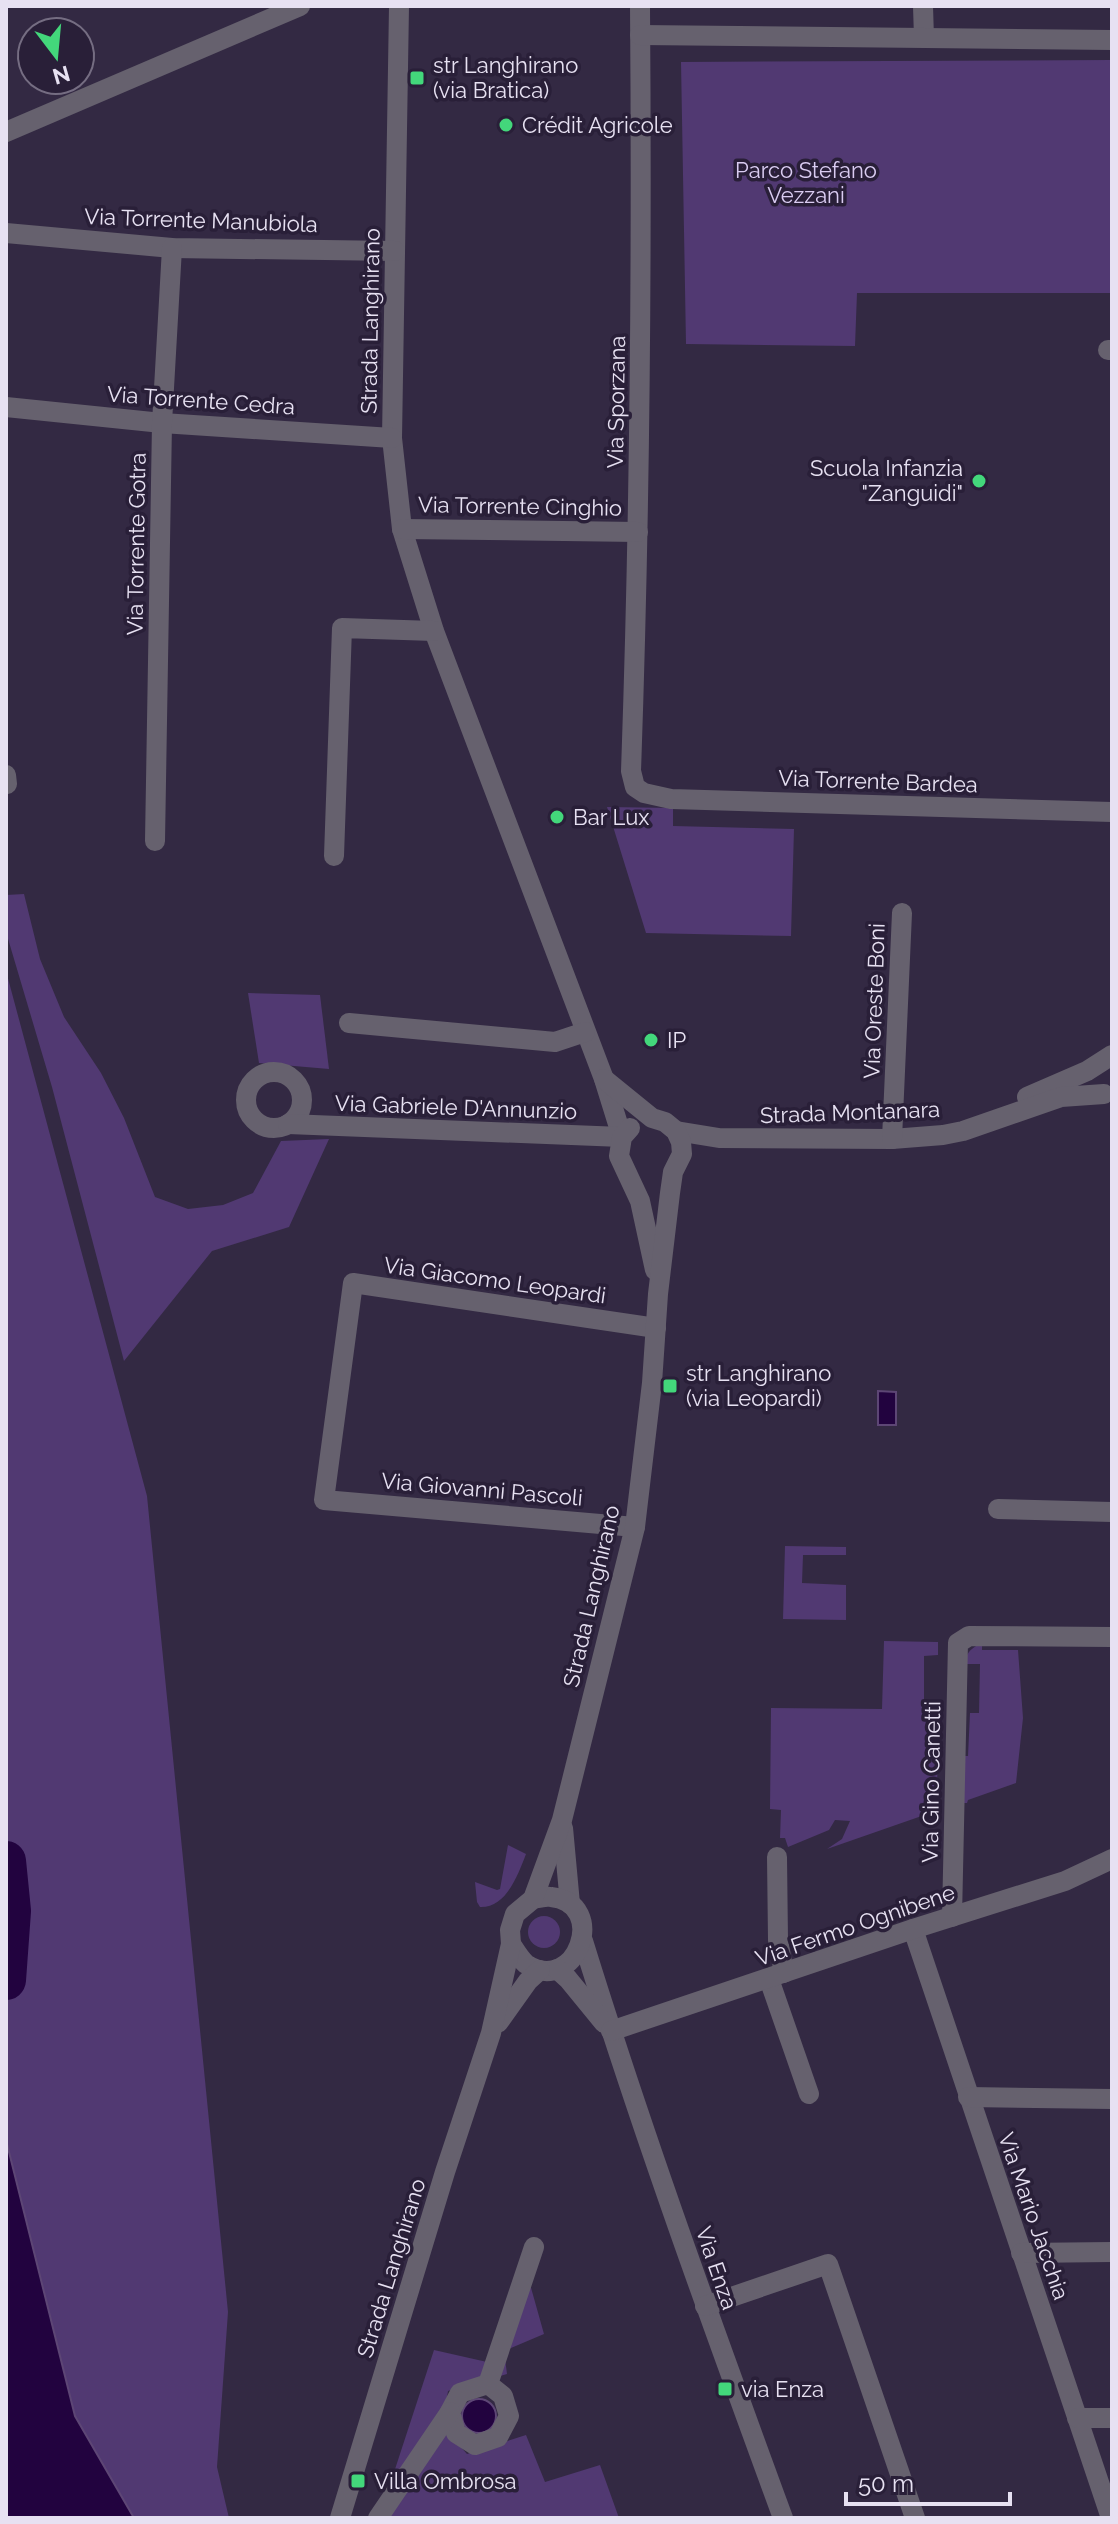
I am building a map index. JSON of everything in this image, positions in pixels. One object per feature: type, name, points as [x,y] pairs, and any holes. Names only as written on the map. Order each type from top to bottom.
[{"type":"street","points":[[6,132],[300,6]]},
{"type":"street","name":"Strada Langhirano","points":[[399,6],[392,438],[402,529],[434,631],[604,1079],[622,1137],[619,1156],[640,1201],[659,1286]]},
{"type":"street","name":"Via Sporzana","points":[[640,6],[641,331],[631,771],[635,787],[644,793]]},
{"type":"street","points":[[923,6],[924,38]]},
{"type":"street","points":[[640,35],[1112,40]]},
{"type":"street","name":"Via Torrente Manubiola","points":[[6,233],[172,248],[395,251]]},
{"type":"street","name":"Via Torrente Gotra","points":[[155,841],[162,423],[172,248]]},
{"type":"street","name":"Via Torrente Cedra","points":[[6,407],[162,423],[392,438]]},
{"type":"street","name":"Via Torrente Cinghio","points":[[402,529],[638,532]]},
{"type":"street","points":[[334,856],[342,628],[434,631]]},
{"type":"street","points":[[6,775],[7,784]]},
{"type":"street","name":"Via Torrente Bardea","points":[[644,793],[671,799],[1112,812]]},
{"type":"street","name":"Via Oreste Boni","points":[[892,1139],[902,913]]},
{"type":"street","points":[[349,1023],[555,1042],[585,1032]]},
{"type":"street","name":"Strada Montanara","points":[[982,1124],[1032,1094],[1106,1059]]},
{"type":"street","name":"Strada Montanara","points":[[1106,1059],[1096,1073],[1098,1084],[1110,1097]]},
{"type":"street","name":"Strada Langhirano","points":[[340,2518],[491,2033],[515,1914],[533,1899],[562,1820],[635,1527],[659,1286],[681,1142],[676,1131],[665,1122],[652,1118],[604,1079]]},
{"type":"street","name":"Strada Montanara","points":[[676,1131],[719,1138],[892,1139],[943,1135],[1061,1097],[1110,1097]]},
{"type":"street","points":[[622,1137],[634,1123],[652,1118]]},
{"type":"street","name":"Via Gabriele D'Annunzio","points":[[288,1124],[622,1137]]},
{"type":"street","name":"Strada Montanara","points":[[678,1163],[719,1138]]},
{"type":"street","points":[[628,1173],[643,1181],[659,1181],[678,1163]]},
{"type":"street","name":"Via Giacomo Leopardi","points":[[324,1500],[353,1283],[656,1328]]},
{"type":"street","name":"Via Giovanni Pascoli","points":[[324,1500],[635,1527]]},
{"type":"street","points":[[998,1509],[1112,1512]]},
{"type":"street","name":"Via Gino Canetti","points":[[952,1917],[957,1648],[961,1639],[969,1636],[1112,1637]]},
{"type":"street","name":"Strada Langhirano","points":[[491,2033],[528,1981],[574,1958],[583,1941],[581,1920],[570,1904],[562,1820]]},
{"type":"street","points":[[777,1857],[777,1976],[809,2094]]},
{"type":"street","name":"Via Fermo Ognibene","points":[[611,2031],[1065,1881],[1112,1859]]},
{"type":"street","points":[[533,1899],[552,1896],[570,1904]]},
{"type":"street","name":"Via Mario Jacchia","points":[[913,1929],[1111,2518]]},
{"type":"street","name":"Via Enza","points":[[583,1941],[705,2306],[783,2518]]},
{"type":"street","points":[[511,1944],[524,1963],[548,1969]]},
{"type":"street","name":"Via Enza","points":[[548,1969],[568,1979],[611,2031]]},
{"type":"street","points":[[968,2097],[1112,2099]]},
{"type":"street","points":[[488,2384],[534,2247]]},
{"type":"street","points":[[1021,2253],[1112,2252]]},
{"type":"street","points":[[705,2306],[828,2264],[915,2518]]},
{"type":"street","points":[[450,2412],[456,2433],[475,2445],[498,2437],[509,2416],[503,2396],[488,2384]]},
{"type":"street","points":[[378,2518],[460,2393],[488,2384]]},
{"type":"street","points":[[1077,2418],[1112,2418]]},
{"type":"green space","name":"Parco Stefano Vezzani","points":[[1112,60],[1112,293],[857,293],[855,346],[686,344],[681,62]]},
{"type":"green space","points":[[607,807],[673,808],[673,826],[794,829],[791,936],[646,933]]},
{"type":"green space","points":[[24,894],[40,959],[64,1017],[101,1073],[124,1118],[155,1197],[188,1209],[223,1205],[253,1193],[281,1141],[329,1139],[289,1227],[212,1251],[124,1361],[52,1087],[6,932],[6,895]]},
{"type":"green space","points":[[6,971],[147,1496],[228,2312],[217,2467],[229,2518],[134,2518],[75,2416],[6,2140]]},
{"type":"green space","points":[[248,993],[320,995],[329,1069],[259,1063]]},
{"type":"green space","points":[[785,1546],[846,1547],[846,1555],[803,1555],[802,1583],[846,1585],[846,1620],[783,1619]]},
{"type":"green space","points":[[884,1641],[938,1642],[938,1655],[924,1656],[924,1707],[931,1708],[930,1730],[939,1730],[936,1811],[827,1849],[842,1839],[850,1821],[835,1820],[829,1830],[788,1847],[785,1838],[780,1838],[781,1810],[770,1809],[771,1708],[882,1709]]},
{"type":"green space","points":[[982,1645],[982,1650],[1018,1650],[1023,1718],[1016,1783],[960,1803],[962,1756],[968,1756],[970,1713],[979,1713],[980,1664],[965,1664],[968,1653]]},
{"type":"green space","points":[[508,1845],[526,1854],[519,1871],[504,1896],[489,1906],[480,1907],[475,1882],[500,1889]]},
{"type":"green space","points":[[544,1916],[555,1921],[560,1932],[555,1943],[544,1948],[533,1943],[528,1932],[533,1921]]},
{"type":"green space","points":[[528,2277],[544,2334],[504,2351],[507,2374],[448,2391],[442,2426],[467,2454],[526,2435],[545,2482],[600,2465],[619,2518],[383,2518],[381,2512],[434,2350],[487,2362]]},
{"type":"shaded area","points":[[878,1391],[896,1392],[896,1425],[878,1425]]},
{"type":"shaded area","points":[[6,2140],[75,2416],[134,2518],[6,2517]]},
{"type":"shaded area","points":[[479,2399],[491,2404],[496,2416],[491,2428],[479,2433],[467,2428],[462,2416],[467,2404]]},
{"type":"waterway","points":[[6,1861],[11,1911],[6,1980]]},
{"type":"place","name":"str Langhirano (via Bratica)","points":[[417,78]]},
{"type":"place","name":"Crédit Agricole","points":[[506,125]]},
{"type":"place","name":"Scuola Infanzia \"Zanguidi\"","points":[[979,481]]},
{"type":"place","name":"Bar Lux","points":[[557,817]]},
{"type":"place","name":"IP","points":[[651,1040]]},
{"type":"place","name":"str Langhirano (via Leopardi)","points":[[670,1386]]},
{"type":"place","name":"via Enza","points":[[725,2389]]},
{"type":"place","name":"Villa Ombrosa","points":[[358,2481]]}]
